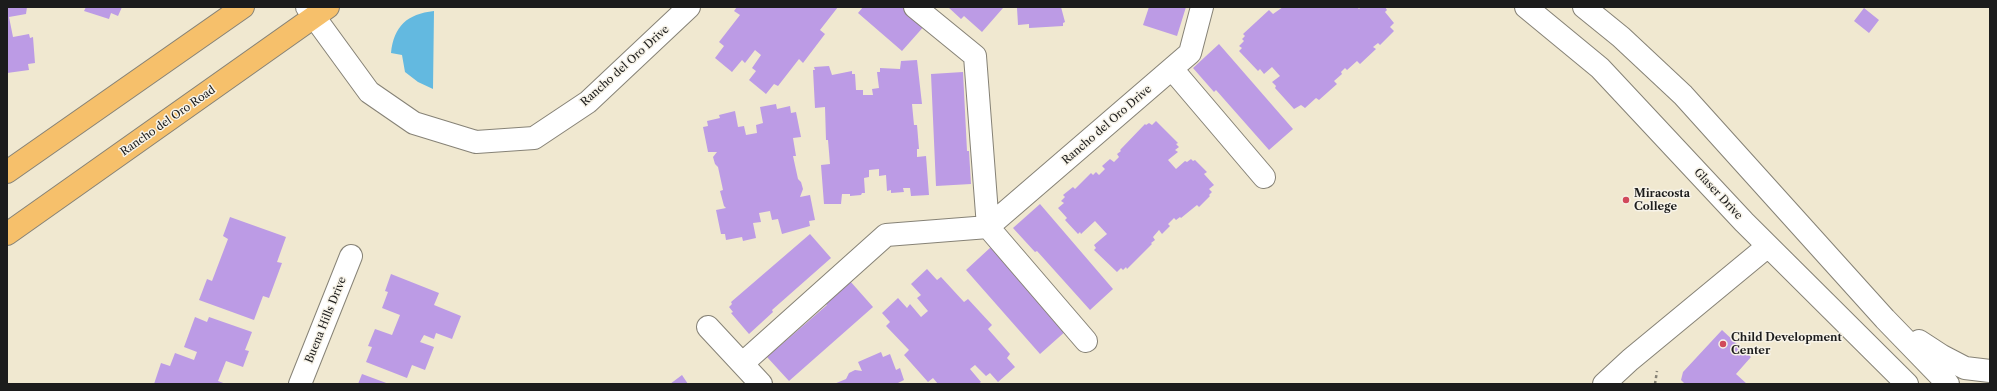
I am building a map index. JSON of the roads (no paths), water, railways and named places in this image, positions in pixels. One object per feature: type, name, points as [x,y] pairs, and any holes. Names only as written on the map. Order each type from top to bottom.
[{"type":"main road","points":[[7,172],[243,7]]},
{"type":"main road","name":"Rancho del Oro Road","points":[[7,234],[316,10]]},
{"type":"street","name":"Rancho del Oro Drive","points":[[316,10],[369,92],[414,123],[476,142],[534,138],[588,102],[689,7]]},
{"type":"street","points":[[916,7],[975,56],[988,227],[1086,341]]},
{"type":"street","name":"Rancho del Oro Drive","points":[[988,227],[1190,53],[1202,7]]},
{"type":"street","name":"Glaser Drive","points":[[1526,7],[1600,68],[1768,246],[1907,384]]},
{"type":"street","points":[[1584,7],[1621,37],[1684,95],[1885,319],[1948,384]]},
{"type":"street","points":[[1172,69],[1264,177]]},
{"type":"street","points":[[744,363],[886,235],[988,227]]},
{"type":"street","points":[[1604,384],[1630,360],[1768,246]]},
{"type":"street","name":"Buena Hills Drive","points":[[300,384],[351,256]]},
{"type":"street","points":[[1885,319],[1942,356],[1965,368],[1990,371]]},
{"type":"street","points":[[708,327],[744,363],[761,384]]},
{"type":"water","points":[[434,11],[433,89],[418,82],[405,72],[402,55],[391,53],[395,35],[409,18]]},
{"type":"place","name":"Miracosta College","points":[[1626,200]]},
{"type":"place","name":"Child Development Center","points":[[1723,344]]}]
